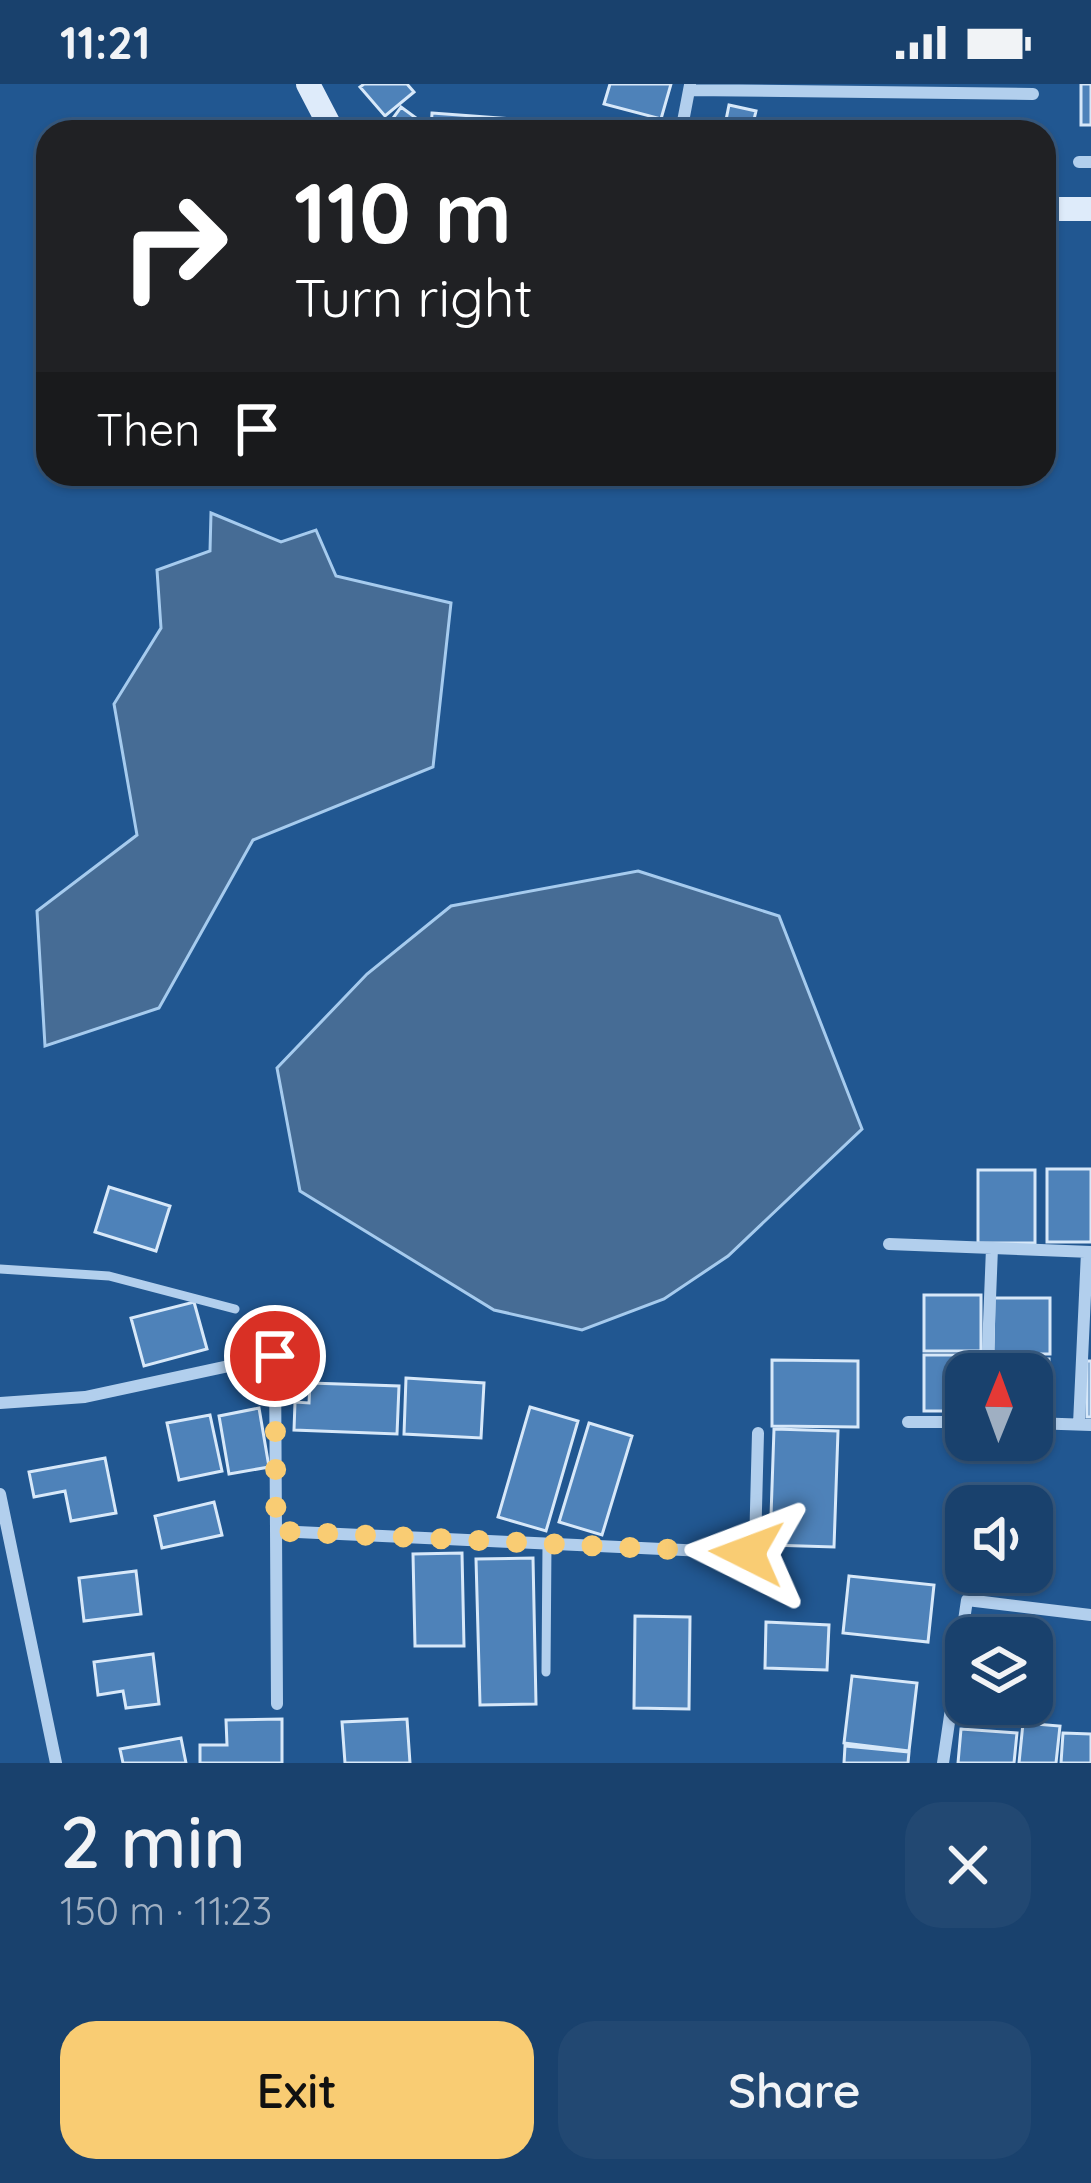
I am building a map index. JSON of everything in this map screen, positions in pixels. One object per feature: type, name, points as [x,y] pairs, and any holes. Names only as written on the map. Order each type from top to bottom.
[{"type":"street","points":[[308,84],[327,120]]},
{"type":"street","points":[[683,120],[690,87],[1033,94]]},
{"type":"street","points":[[1056,208],[1091,208]]},
{"type":"street","points":[[889,1244],[1089,1252],[1085,1425],[1053,1424]]},
{"type":"street","points":[[988,1353],[992,1248]]},
{"type":"street","points":[[0,1403],[86,1397],[275,1356],[278,1704]]},
{"type":"street","points":[[908,1422],[945,1422]]},
{"type":"street","points":[[276,1531],[747,1553],[755,1547],[758,1432]]},
{"type":"street","points":[[0,1494],[56,1763]]},
{"type":"street","points":[[943,1763],[967,1600],[1091,1615]]},
{"type":"lane","points":[[0,1269],[109,1276],[235,1310]]},
{"type":"lane","points":[[546,1672],[547,1543]]},
{"type":"water","points":[[211,513],[281,542],[316,530],[336,576],[451,603],[433,767],[253,840],[159,1008],[45,1046],[37,911],[137,835],[114,704],[161,628],[157,570],[210,551]]},
{"type":"water","points":[[638,871],[779,916],[862,1129],[728,1256],[664,1299],[582,1330],[494,1310],[300,1191],[277,1068],[367,974],[451,906]]},
{"type":"building","points":[[407,84],[414,92],[385,116],[360,87]]},
{"type":"building","points":[[610,84],[671,84],[661,119],[604,104]]},
{"type":"building","points":[[1081,84],[1091,84],[1091,125],[1081,125]]},
{"type":"building","points":[[729,105],[756,111],[754,120],[726,120]]},
{"type":"building","points":[[401,107],[419,120],[392,120]]},
{"type":"building","points":[[432,113],[528,120],[432,120]]},
{"type":"building","points":[[1047,1169],[1091,1169],[1091,1242],[1047,1242]]},
{"type":"building","points":[[978,1170],[1035,1170],[1035,1243],[978,1243]]},
{"type":"building","points":[[109,1187],[170,1206],[156,1251],[95,1232]]},
{"type":"building","points":[[924,1295],[981,1295],[981,1351],[924,1351]]},
{"type":"building","points":[[994,1298],[1050,1298],[1050,1353],[993,1353]]},
{"type":"building","points":[[194,1302],[207,1349],[144,1366],[131,1318]]},
{"type":"building","points":[[924,1355],[945,1355],[945,1411],[924,1411]]},
{"type":"building","points":[[772,1360],[858,1361],[858,1427],[772,1426]]},
{"type":"building","points":[[1087,1361],[1091,1361],[1091,1417],[1087,1417]]},
{"type":"building","points":[[406,1378],[484,1383],[481,1438],[404,1434]]},
{"type":"building","points":[[310,1383],[399,1386],[397,1434],[294,1430],[295,1402],[309,1403]]},
{"type":"building","points":[[530,1407],[578,1421],[546,1531],[498,1517]]},
{"type":"building","points":[[259,1408],[269,1467],[229,1474],[219,1416]]},
{"type":"building","points":[[210,1415],[222,1471],[179,1480],[167,1423]]},
{"type":"building","points":[[589,1423],[632,1436],[602,1535],[559,1522]]},
{"type":"building","points":[[774,1429],[838,1431],[834,1547],[770,1545]]},
{"type":"building","points":[[105,1458],[116,1513],[71,1521],[65,1491],[34,1497],[29,1472]]},
{"type":"building","points":[[214,1502],[222,1535],[162,1548],[155,1516]]},
{"type":"building","points":[[462,1553],[464,1646],[415,1646],[413,1554]]},
{"type":"building","points":[[533,1558],[536,1704],[480,1705],[476,1559]]},
{"type":"building","points":[[136,1571],[141,1614],[84,1621],[79,1578]]},
{"type":"building","points":[[849,1576],[934,1585],[928,1642],[843,1633]]},
{"type":"building","points":[[635,1616],[690,1617],[689,1709],[634,1708]]},
{"type":"building","points":[[766,1622],[829,1625],[827,1670],[765,1668]]},
{"type":"building","points":[[153,1654],[159,1704],[126,1708],[123,1691],[98,1695],[94,1662]]},
{"type":"building","points":[[852,1676],[917,1683],[909,1751],[844,1743]]},
{"type":"building","points":[[282,1719],[282,1763],[200,1763],[200,1745],[227,1745],[226,1720]]},
{"type":"building","points":[[407,1719],[410,1763],[345,1763],[342,1722]]},
{"type":"building","points":[[1023,1725],[1060,1726],[1056,1763],[1019,1763]]},
{"type":"building","points":[[961,1729],[1017,1733],[1014,1763],[958,1763]]},
{"type":"building","points":[[1063,1733],[1091,1734],[1091,1763],[1061,1763]]},
{"type":"building","points":[[181,1738],[186,1763],[123,1763],[120,1749]]},
{"type":"building","points":[[845,1746],[909,1752],[908,1763],[844,1763]]},
{"type":"route","points":[[275,1356],[276,1531],[747,1553]]}]
